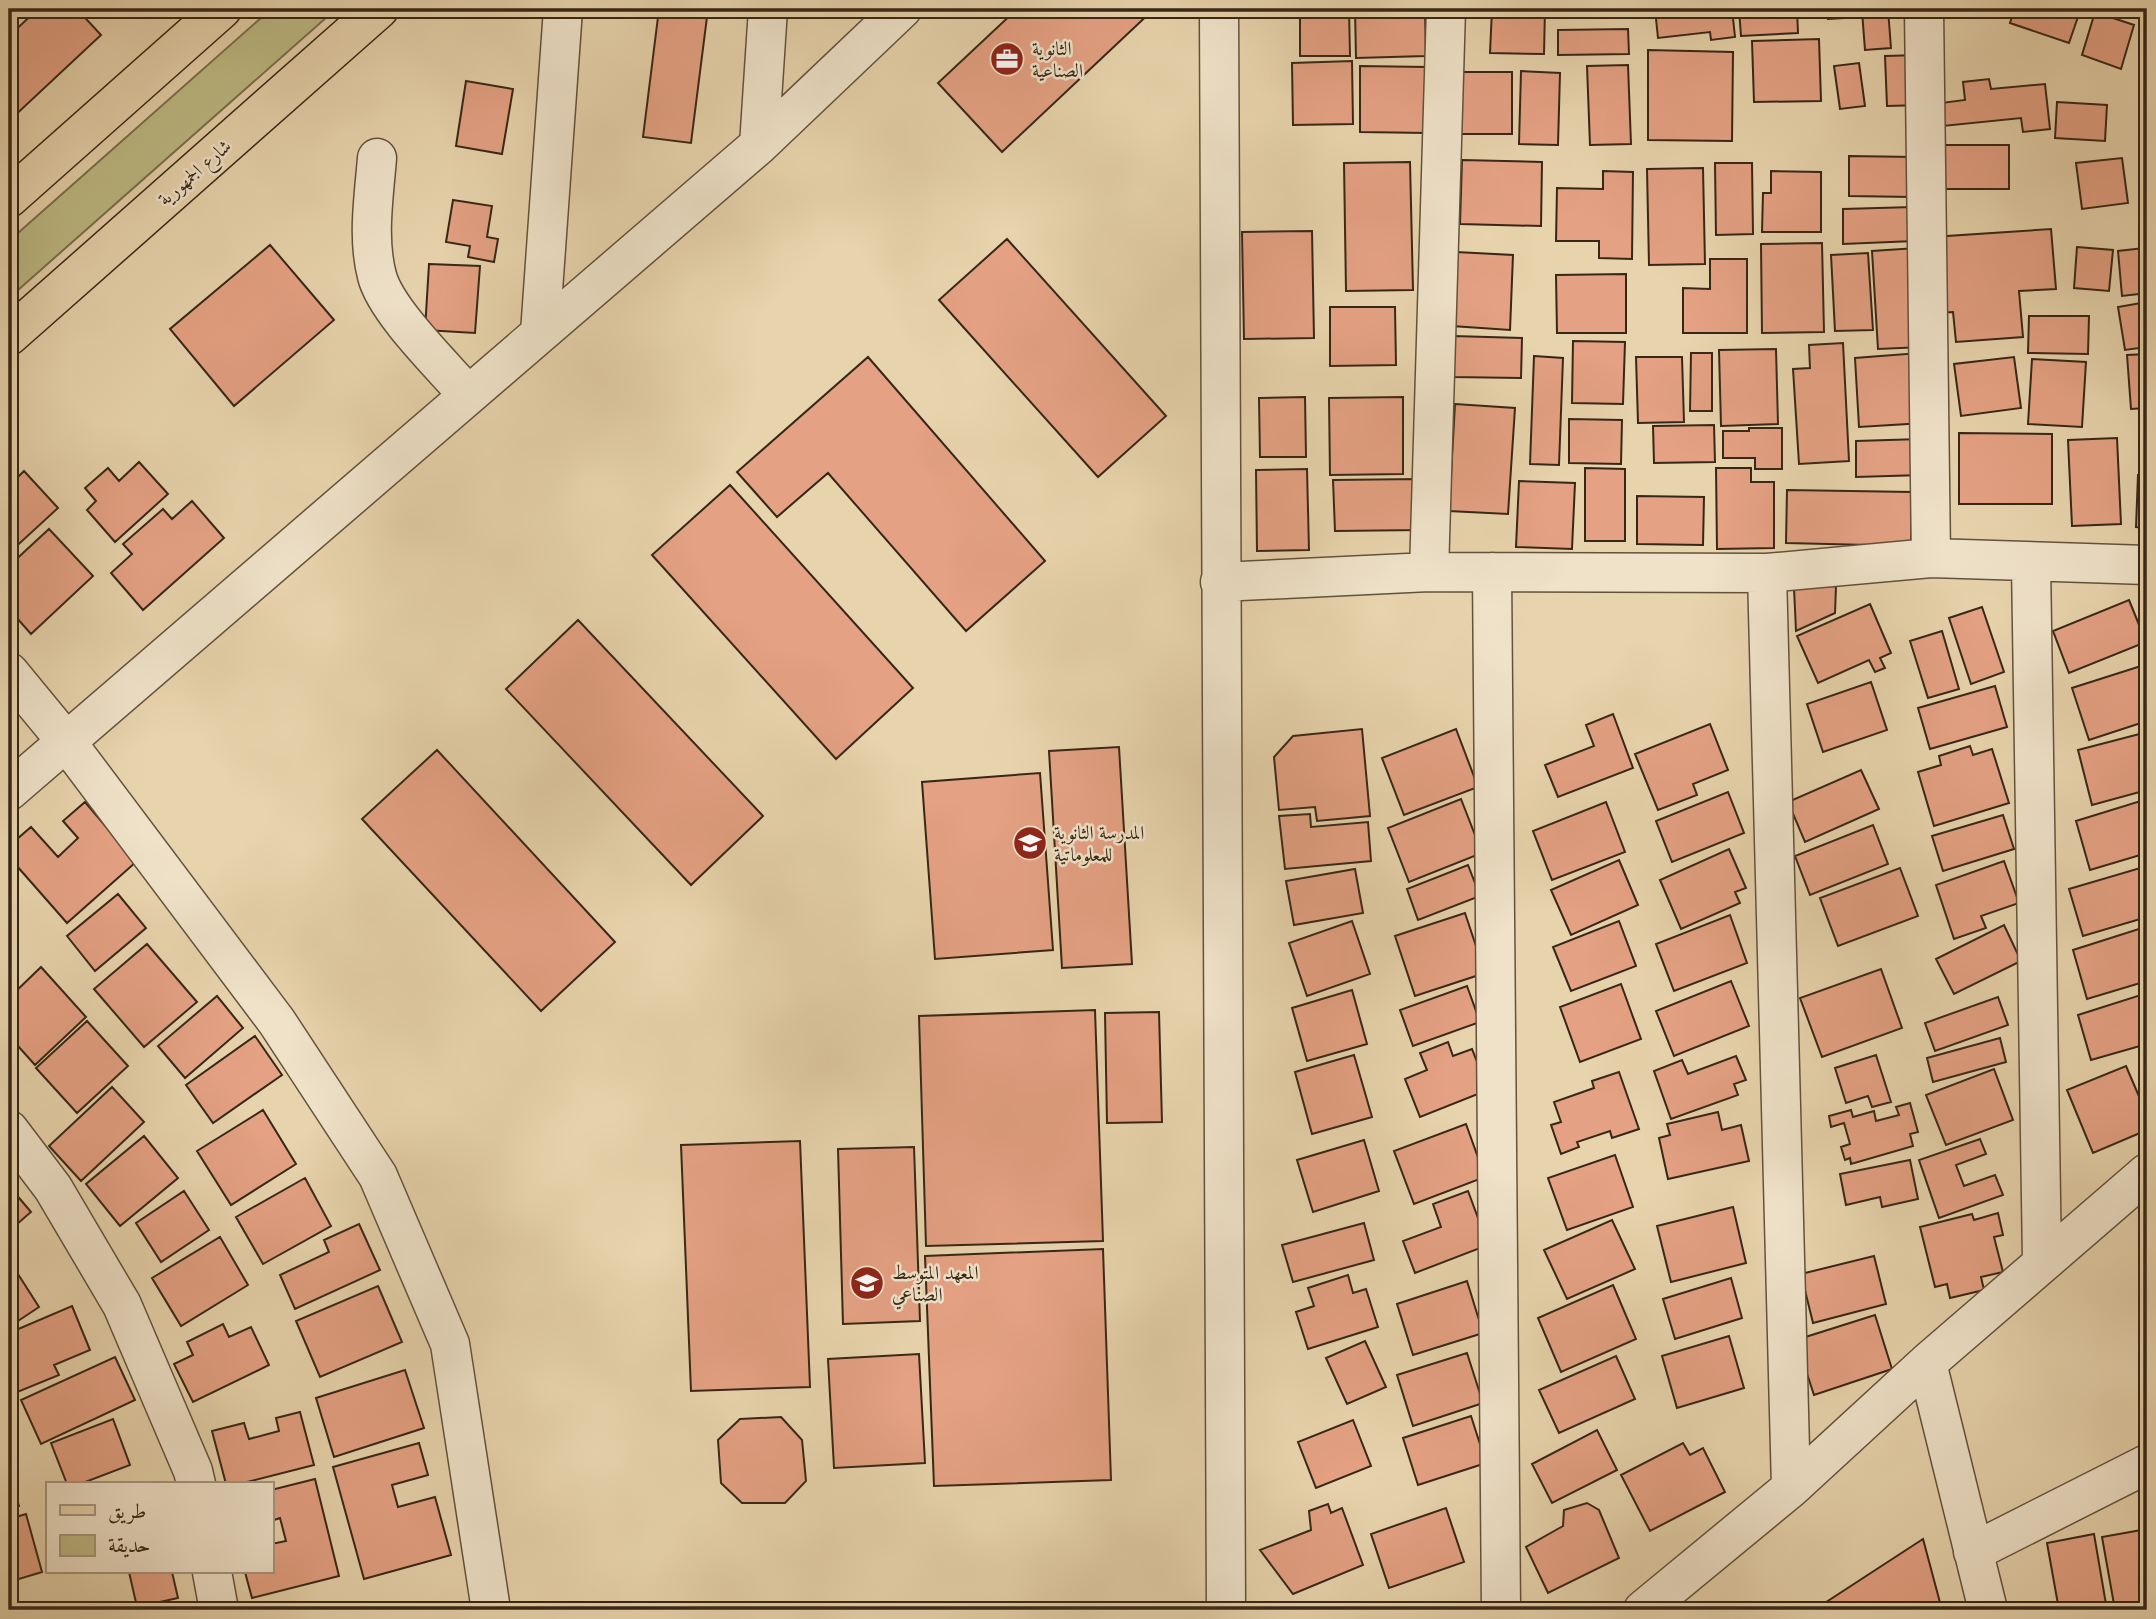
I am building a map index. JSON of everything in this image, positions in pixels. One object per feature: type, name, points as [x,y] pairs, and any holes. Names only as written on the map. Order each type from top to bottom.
[{"type":"main road","name":"شارع الجمهورية","points":[[9,336],[379,9]]},
{"type":"main road","points":[[9,198],[208,13]]},
{"type":"street","points":[[540,333],[563,9]]},
{"type":"street","points":[[759,145],[768,9]]},
{"type":"street","points":[[9,792],[65,740],[759,145],[902,9]]},
{"type":"street","points":[[1219,9],[1226,1610]]},
{"type":"street","points":[[1429,572],[1446,9]]},
{"type":"street","points":[[1924,9],[1931,558]]},
{"type":"street","points":[[377,158],[372,238],[377,278],[393,307],[468,395]]},
{"type":"street","points":[[1220,582],[1429,572],[1767,573],[1931,558],[2147,565]]},
{"type":"street","points":[[2031,563],[2042,1262]]},
{"type":"street","points":[[1492,572],[1501,1610]]},
{"type":"street","points":[[1767,573],[1791,1488]]},
{"type":"street","points":[[9,672],[65,740],[277,1022],[377,1176],[450,1344],[491,1610]]},
{"type":"street","points":[[9,1129],[53,1188],[122,1305],[196,1482]]},
{"type":"street","points":[[1643,1610],[1791,1488],[1927,1363],[2147,1173]]},
{"type":"street","points":[[1927,1363],[1988,1610]]},
{"type":"street","points":[[1973,1552],[2147,1464]]},
{"type":"street","points":[[212,1574],[219,1610]]},
{"type":"green space","points":[[271,9],[336,9],[9,298],[9,241]]},
{"type":"building","points":[[38,9],[77,9],[101,35],[9,121],[9,36]]},
{"type":"building","points":[[659,9],[708,9],[691,143],[643,137]]},
{"type":"building","points":[[1017,9],[1154,9],[1002,152],[938,83]]},
{"type":"building","points":[[1300,9],[1349,9],[1350,56],[1300,56]]},
{"type":"building","points":[[1355,9],[1425,9],[1426,56],[1356,58]]},
{"type":"building","points":[[1492,9],[1545,9],[1544,54],[1490,53]]},
{"type":"building","points":[[1655,9],[1732,9],[1735,37],[1711,40],[1710,32],[1658,38]]},
{"type":"building","points":[[1739,9],[1797,9],[1798,33],[1741,36]]},
{"type":"building","points":[[1827,9],[1860,9],[1861,17],[1828,19]]},
{"type":"building","points":[[1888,9],[1891,48],[1865,50],[1862,11]]},
{"type":"building","points":[[2014,9],[2080,11],[2069,43],[2010,23]]},
{"type":"building","points":[[2095,12],[2134,25],[2121,69],[2082,55]]},
{"type":"building","points":[[1628,29],[1629,54],[1558,55],[1558,30]]},
{"type":"building","points":[[1819,39],[1821,101],[1754,102],[1752,41]]},
{"type":"building","points":[[1648,50],[1733,52],[1732,141],[1648,140]]},
{"type":"building","points":[[1920,55],[1922,105],[1887,106],[1885,56]]},
{"type":"building","points":[[1352,61],[1353,124],[1293,125],[1292,63]]},
{"type":"building","points":[[1859,63],[1865,106],[1840,109],[1834,66]]},
{"type":"building","points":[[1628,65],[1631,144],[1590,145],[1587,66]]},
{"type":"building","points":[[1360,66],[1427,67],[1427,133],[1360,132]]},
{"type":"building","points":[[1521,71],[1560,73],[1558,145],[1519,144]]},
{"type":"building","points":[[1461,72],[1512,72],[1512,134],[1461,134]]},
{"type":"building","points":[[1989,79],[1991,89],[2045,84],[2050,129],[2023,132],[2021,118],[1943,126],[1941,103],[1965,100],[1963,82]]},
{"type":"building","points":[[466,81],[513,89],[502,154],[456,146]]},
{"type":"building","points":[[2057,102],[2107,105],[2105,141],[2055,138]]},
{"type":"building","points":[[1930,145],[2009,145],[2009,189],[1930,189]]},
{"type":"building","points":[[1849,156],[1914,157],[1913,197],[1849,196]]},
{"type":"building","points":[[2122,158],[2128,203],[2082,209],[2076,163]]},
{"type":"building","points":[[1462,160],[1542,162],[1541,226],[1460,224]]},
{"type":"building","points":[[1410,162],[1413,290],[1346,291],[1344,163]]},
{"type":"building","points":[[1715,163],[1752,163],[1753,234],[1716,235]]},
{"type":"building","points":[[1703,168],[1705,264],[1649,265],[1647,169]]},
{"type":"building","points":[[1603,171],[1633,172],[1632,259],[1599,258],[1599,241],[1556,241],[1557,188],[1603,189]]},
{"type":"building","points":[[1771,171],[1821,172],[1821,232],[1762,232],[1763,193],[1771,193]]},
{"type":"building","points":[[453,200],[492,206],[487,237],[498,239],[494,262],[468,257],[470,246],[446,242]]},
{"type":"building","points":[[1913,207],[1914,241],[1843,244],[1843,209]]},
{"type":"building","points":[[2051,229],[2056,289],[2019,291],[2023,337],[1956,342],[1953,312],[1937,313],[1932,237]]},
{"type":"building","points":[[1312,231],[1314,338],[1244,339],[1242,232]]},
{"type":"building","points":[[1007,239],[1166,416],[1098,477],[939,300]]},
{"type":"building","points":[[1822,243],[1824,332],[1762,333],[1761,244]]},
{"type":"building","points":[[270,245],[334,320],[234,406],[170,329]]},
{"type":"building","points":[[2077,247],[2113,250],[2109,291],[2074,288]]},
{"type":"building","points":[[1917,248],[1923,347],[1878,349],[1872,251]]},
{"type":"building","points":[[2144,248],[2147,293],[2122,296],[2118,251]]},
{"type":"building","points":[[1456,252],[1513,255],[1510,330],[1452,326]]},
{"type":"building","points":[[1868,253],[1873,330],[1835,331],[1831,255]]},
{"type":"building","points":[[1710,259],[1747,259],[1747,333],[1683,333],[1683,288],[1710,289]]},
{"type":"building","points":[[429,264],[480,266],[475,333],[425,330]]},
{"type":"building","points":[[1626,274],[1626,333],[1557,333],[1556,275]]},
{"type":"building","points":[[2147,302],[2147,347],[2125,350],[2118,307]]},
{"type":"building","points":[[1330,307],[1395,307],[1396,365],[1330,366]]},
{"type":"building","points":[[2029,316],[2089,316],[2088,354],[2028,353]]},
{"type":"building","points":[[1453,336],[1522,338],[1521,378],[1452,377]]},
{"type":"building","points":[[1573,341],[1625,342],[1623,404],[1572,403]]},
{"type":"building","points":[[1843,343],[1849,461],[1799,464],[1793,369],[1810,368],[1809,345]]},
{"type":"building","points":[[1776,349],[1778,424],[1721,426],[1719,350]]},
{"type":"building","points":[[1691,353],[1712,353],[1712,411],[1690,411]]},
{"type":"building","points":[[1919,353],[1924,423],[1859,427],[1855,358]]},
{"type":"building","points":[[2147,354],[2147,408],[2131,409],[2127,355]]},
{"type":"building","points":[[1534,356],[1563,358],[1559,465],[1530,464]]},
{"type":"building","points":[[868,357],[1045,561],[966,631],[828,473],[777,517],[737,472]]},
{"type":"building","points":[[1636,357],[1682,357],[1684,422],[1638,423]]},
{"type":"building","points":[[2014,357],[2021,408],[1961,416],[1954,364]]},
{"type":"building","points":[[2032,359],[2086,362],[2082,427],[2028,424]]},
{"type":"building","points":[[1305,397],[1306,457],[1260,457],[1259,398]]},
{"type":"building","points":[[1403,397],[1403,474],[1330,475],[1329,398]]},
{"type":"building","points":[[1455,404],[1515,408],[1508,514],[1449,511]]},
{"type":"building","points":[[1569,419],[1622,420],[1621,464],[1569,463]]},
{"type":"building","points":[[1714,425],[1715,462],[1654,463],[1653,426]]},
{"type":"building","points":[[1749,428],[1782,428],[1782,469],[1755,469],[1755,458],[1723,458],[1723,431],[1749,431]]},
{"type":"building","points":[[1959,433],[2052,434],[2052,504],[1959,504]]},
{"type":"building","points":[[2117,438],[2121,524],[2072,526],[2068,440]]},
{"type":"building","points":[[1921,439],[1922,475],[1856,477],[1856,441]]},
{"type":"building","points":[[139,462],[168,494],[115,542],[87,510],[96,501],[85,488],[108,468],[119,481]]},
{"type":"building","points":[[1585,468],[1625,469],[1625,541],[1585,541]]},
{"type":"building","points":[[1716,468],[1751,468],[1751,482],[1774,482],[1774,548],[1717,549]]},
{"type":"building","points":[[1307,469],[1309,550],[1257,551],[1256,470]]},
{"type":"building","points":[[24,471],[58,508],[9,553],[9,486]]},
{"type":"building","points":[[2138,475],[2147,476],[2147,528],[2136,527]]},
{"type":"building","points":[[1419,479],[1420,530],[1335,531],[1333,480]]},
{"type":"building","points":[[1519,481],[1575,483],[1572,549],[1516,547]]},
{"type":"building","points":[[730,485],[913,688],[836,759],[652,555]]},
{"type":"building","points":[[1787,490],[1912,492],[1911,546],[1786,543]]},
{"type":"building","points":[[1637,496],[1704,497],[1703,545],[1637,544]]},
{"type":"building","points":[[192,501],[224,538],[143,610],[111,573],[132,554],[123,544],[163,509],[172,519]]},
{"type":"building","points":[[49,529],[93,576],[31,634],[9,609],[9,566]]},
{"type":"building","points":[[1836,586],[1835,613],[1796,631],[1794,588]]},
{"type":"building","points":[[2129,600],[2146,642],[2069,673],[2053,631]]},
{"type":"building","points":[[1870,604],[1891,653],[1880,658],[1885,668],[1875,672],[1869,660],[1818,683],[1797,636]]},
{"type":"building","points":[[1982,607],[2004,672],[1971,684],[1949,618]]},
{"type":"building","points":[[578,620],[763,816],[691,885],[506,689]]},
{"type":"building","points":[[1942,631],[1959,689],[1928,698],[1910,641]]},
{"type":"building","points":[[2144,665],[2147,675],[2147,721],[2089,740],[2072,688]]},
{"type":"building","points":[[1871,682],[1887,730],[1823,752],[1807,704]]},
{"type":"building","points":[[1995,686],[2007,727],[1930,749],[1918,708]]},
{"type":"building","points":[[1613,714],[1633,768],[1558,797],[1545,765],[1594,746],[1586,725]]},
{"type":"building","points":[[1710,724],[1728,770],[1693,784],[1697,795],[1658,810],[1635,754]]},
{"type":"building","points":[[1362,729],[1370,816],[1317,821],[1315,807],[1279,810],[1274,757],[1293,736]]},
{"type":"building","points":[[1456,729],[1478,787],[1404,815],[1382,758]]},
{"type":"building","points":[[2147,732],[2147,790],[2092,805],[2078,750]]},
{"type":"building","points":[[1970,746],[1973,755],[1992,749],[2009,803],[1934,826],[1918,772],[1941,765],[1939,756]]},
{"type":"building","points":[[1119,747],[1132,964],[1062,968],[1049,751]]},
{"type":"building","points":[[437,750],[615,942],[541,1011],[362,819]]},
{"type":"building","points":[[1861,770],[1879,809],[1805,842],[1788,802]]},
{"type":"building","points":[[1040,773],[1053,950],[935,959],[922,782]]},
{"type":"building","points":[[1728,792],[1744,833],[1672,862],[1656,821]]},
{"type":"building","points":[[1461,799],[1482,853],[1409,882],[1388,828]]},
{"type":"building","points":[[2147,799],[2147,853],[2090,870],[2076,821]]},
{"type":"building","points":[[85,802],[136,862],[67,923],[9,857],[9,846],[31,827],[58,857],[78,838],[63,821]]},
{"type":"building","points":[[1606,802],[1625,852],[1552,880],[1533,831]]},
{"type":"building","points":[[1310,814],[1311,827],[1368,822],[1371,861],[1285,869],[1279,816]]},
{"type":"building","points":[[2003,815],[2014,849],[1943,871],[1932,836]]},
{"type":"building","points":[[1873,825],[1888,864],[1810,895],[1795,856]]},
{"type":"building","points":[[1729,849],[1746,888],[1735,892],[1740,903],[1681,929],[1660,880]]},
{"type":"building","points":[[1619,860],[1638,905],[1571,935],[1551,890]]},
{"type":"building","points":[[2004,861],[2019,903],[1981,916],[1986,928],[1954,939],[1936,885]]},
{"type":"building","points":[[1468,865],[1480,896],[1418,920],[1407,889]]},
{"type":"building","points":[[2147,866],[2147,917],[2083,936],[2069,889]]},
{"type":"building","points":[[1900,868],[1918,916],[1838,946],[1820,898]]},
{"type":"building","points":[[1355,869],[1363,913],[1294,925],[1286,881]]},
{"type":"building","points":[[118,894],[146,928],[95,971],[67,936]]},
{"type":"building","points":[[1465,913],[1485,973],[1415,996],[1395,936]]},
{"type":"building","points":[[1730,915],[1747,963],[1674,991],[1656,944]]},
{"type":"building","points":[[1352,921],[1370,974],[1307,996],[1289,943]]},
{"type":"building","points":[[1619,921],[1636,966],[1571,991],[1553,947]]},
{"type":"building","points":[[2004,925],[2021,961],[1954,994],[1936,959]]},
{"type":"building","points":[[2142,928],[2147,947],[2147,981],[2087,999],[2073,950]]},
{"type":"building","points":[[147,944],[197,1002],[144,1047],[94,989]]},
{"type":"building","points":[[41,967],[86,1017],[35,1065],[9,1036],[9,998]]},
{"type":"building","points":[[1881,969],[1902,1028],[1822,1057],[1800,998]]},
{"type":"building","points":[[1731,981],[1749,1026],[1674,1056],[1656,1011]]},
{"type":"building","points":[[1621,984],[1641,1039],[1580,1062],[1560,1007]]},
{"type":"building","points":[[1467,986],[1480,1022],[1413,1046],[1400,1010]]},
{"type":"building","points":[[1352,990],[1367,1044],[1307,1061],[1292,1008]]},
{"type":"building","points":[[2147,993],[2147,1044],[2091,1060],[2078,1015]]},
{"type":"building","points":[[217,996],[243,1028],[185,1078],[158,1046]]},
{"type":"building","points":[[1998,997],[2008,1025],[1935,1051],[1925,1023]]},
{"type":"building","points":[[1095,1010],[1103,1241],[926,1246],[919,1016]]},
{"type":"building","points":[[1159,1012],[1162,1122],[1107,1123],[1105,1013]]},
{"type":"building","points":[[87,1021],[128,1066],[77,1113],[36,1068]]},
{"type":"building","points":[[255,1036],[282,1075],[213,1123],[186,1085]]},
{"type":"building","points":[[2000,1038],[2006,1062],[1933,1082],[1927,1058]]},
{"type":"building","points":[[1448,1042],[1453,1056],[1472,1049],[1488,1090],[1420,1117],[1405,1079],[1427,1070],[1420,1053]]},
{"type":"building","points":[[1354,1055],[1372,1117],[1312,1134],[1295,1072]]},
{"type":"building","points":[[1876,1055],[1891,1102],[1872,1107],[1868,1096],[1846,1103],[1835,1068]]},
{"type":"building","points":[[1736,1056],[1746,1080],[1734,1084],[1738,1095],[1671,1119],[1654,1071],[1682,1060],[1688,1074]]},
{"type":"building","points":[[2126,1066],[2147,1115],[2147,1130],[2093,1153],[2067,1090]]},
{"type":"building","points":[[1994,1069],[2013,1120],[1946,1145],[1926,1095]]},
{"type":"building","points":[[1619,1072],[1639,1129],[1612,1138],[1610,1131],[1577,1142],[1579,1147],[1561,1154],[1551,1125],[1561,1122],[1554,1102],[1594,1088],[1592,1081]]},
{"type":"building","points":[[112,1087],[144,1122],[81,1181],[49,1146]]},
{"type":"building","points":[[1910,1103],[1918,1132],[1910,1134],[1913,1146],[1851,1164],[1850,1158],[1845,1160],[1841,1147],[1850,1144],[1844,1123],[1831,1127],[1829,1116],[1851,1110],[1853,1117],[1874,1111],[1876,1121],[1899,1115],[1896,1107]]},
{"type":"building","points":[[263,1110],[296,1164],[231,1205],[197,1151]]},
{"type":"building","points":[[1718,1112],[1722,1130],[1741,1125],[1749,1161],[1668,1179],[1659,1138],[1670,1135],[1667,1124]]},
{"type":"building","points":[[1466,1124],[1485,1177],[1414,1204],[1394,1151]]},
{"type":"building","points":[[144,1136],[178,1178],[120,1226],[86,1184]]},
{"type":"building","points":[[1980,1139],[1986,1154],[1956,1165],[1964,1186],[1995,1175],[2003,1195],[1939,1218],[1919,1160]]},
{"type":"building","points":[[1364,1140],[1379,1191],[1313,1212],[1297,1160]]},
{"type":"building","points":[[800,1141],[810,1387],[691,1391],[681,1145]]},
{"type":"building","points":[[914,1147],[920,1321],[843,1324],[838,1149]]},
{"type":"building","points":[[1615,1155],[1633,1207],[1567,1230],[1548,1178]]},
{"type":"building","points":[[1910,1160],[1918,1199],[1882,1207],[1880,1197],[1846,1205],[1840,1174]]},
{"type":"building","points":[[305,1178],[331,1226],[263,1264],[236,1217]]},
{"type":"building","points":[[9,1186],[31,1212],[9,1231]]},
{"type":"building","points":[[184,1191],[209,1230],[161,1262],[136,1223]]},
{"type":"building","points":[[1468,1191],[1488,1245],[1415,1273],[1403,1241],[1441,1227],[1433,1204]]},
{"type":"building","points":[[1733,1207],[1746,1263],[1671,1282],[1657,1226]]},
{"type":"building","points":[[1998,1213],[2003,1235],[1994,1237],[2003,1272],[1981,1277],[1984,1290],[1950,1298],[1947,1284],[1935,1287],[1920,1227],[1972,1214],[1974,1220]]},
{"type":"building","points":[[1612,1220],[1635,1269],[1567,1299],[1544,1250]]},
{"type":"building","points":[[1364,1223],[1374,1260],[1293,1282],[1282,1245]]},
{"type":"building","points":[[359,1224],[380,1270],[295,1309],[280,1275],[329,1252],[324,1240]]},
{"type":"building","points":[[220,1237],[248,1285],[181,1326],[152,1278]]},
{"type":"building","points":[[1103,1249],[1111,1480],[934,1486],[925,1256]]},
{"type":"building","points":[[1874,1256],[1886,1304],[1813,1323],[1801,1274]]},
{"type":"building","points":[[9,1260],[39,1307],[9,1327]]},
{"type":"building","points":[[1348,1275],[1353,1293],[1366,1289],[1378,1327],[1308,1349],[1296,1312],[1314,1306],[1308,1288]]},
{"type":"building","points":[[1731,1278],[1742,1318],[1675,1339],[1663,1299]]},
{"type":"building","points":[[1467,1281],[1483,1333],[1413,1355],[1397,1304]]},
{"type":"building","points":[[1613,1285],[1636,1339],[1561,1372],[1538,1318]]},
{"type":"building","points":[[378,1286],[402,1342],[320,1377],[296,1321]]},
{"type":"building","points":[[72,1306],[90,1350],[54,1365],[59,1375],[15,1393],[9,1377],[9,1333]]},
{"type":"building","points":[[1875,1315],[1892,1369],[1814,1395],[1796,1340]]},
{"type":"building","points":[[223,1324],[229,1337],[251,1327],[269,1365],[193,1402],[174,1364],[193,1355],[187,1342]]},
{"type":"building","points":[[1729,1336],[1744,1388],[1677,1408],[1662,1356]]},
{"type":"building","points":[[1365,1341],[1386,1387],[1347,1404],[1326,1358]]},
{"type":"building","points":[[1467,1353],[1483,1403],[1413,1426],[1397,1375]]},
{"type":"building","points":[[919,1354],[925,1463],[834,1468],[828,1359]]},
{"type":"building","points":[[1616,1356],[1635,1399],[1559,1433],[1539,1390]]},
{"type":"building","points":[[115,1357],[135,1400],[41,1444],[21,1400]]},
{"type":"building","points":[[405,1370],[424,1428],[334,1457],[316,1398]]},
{"type":"building","points":[[300,1412],[314,1465],[247,1482],[225,1482],[212,1431],[244,1423],[249,1439],[279,1431],[276,1418]]},
{"type":"building","points":[[1471,1416],[1486,1463],[1418,1485],[1403,1438]]},
{"type":"building","points":[[781,1417],[802,1440],[806,1481],[785,1503],[742,1503],[721,1483],[718,1440],[740,1419]]},
{"type":"building","points":[[113,1419],[130,1465],[85,1482],[66,1482],[51,1443]]},
{"type":"building","points":[[1353,1420],[1371,1466],[1316,1488],[1298,1442]]},
{"type":"building","points":[[1597,1430],[1617,1470],[1552,1503],[1532,1464]]},
{"type":"building","points":[[419,1443],[428,1475],[392,1485],[398,1507],[435,1497],[451,1555],[364,1579],[333,1467]]},
{"type":"building","points":[[1683,1443],[1690,1455],[1703,1448],[1725,1492],[1650,1531],[1621,1475]]},
{"type":"building","points":[[9,1471],[19,1506],[9,1509]]},
{"type":"building","points":[[315,1479],[339,1576],[252,1598],[246,1574],[273,1574],[273,1544],[286,1541],[280,1518],[273,1520],[273,1490]]},
{"type":"building","points":[[1587,1503],[1599,1510],[1619,1558],[1548,1593],[1526,1547],[1563,1526],[1564,1510]]},
{"type":"building","points":[[1328,1504],[1331,1513],[1342,1508],[1363,1565],[1293,1594],[1260,1550],[1311,1530],[1309,1511]]},
{"type":"building","points":[[1446,1508],[1464,1562],[1389,1588],[1371,1534]]},
{"type":"building","points":[[26,1514],[42,1572],[9,1582],[9,1519]]},
{"type":"building","points":[[2147,1529],[2147,1610],[2115,1610],[2102,1537]]},
{"type":"building","points":[[2094,1534],[2107,1610],[2059,1610],[2047,1543]]},
{"type":"building","points":[[1923,1539],[1942,1610],[1814,1610]]},
{"type":"building","points":[[129,1574],[172,1574],[178,1598],[137,1607]]},
{"type":"place","name":"الثانوية الصناعية","points":[[1007,59]]},
{"type":"place","name":"المدرسة الثانوية للمعلوماتية","points":[[1030,843]]},
{"type":"place","name":"المعهد المتوسط الصناعي","points":[[867,1283]]}]
